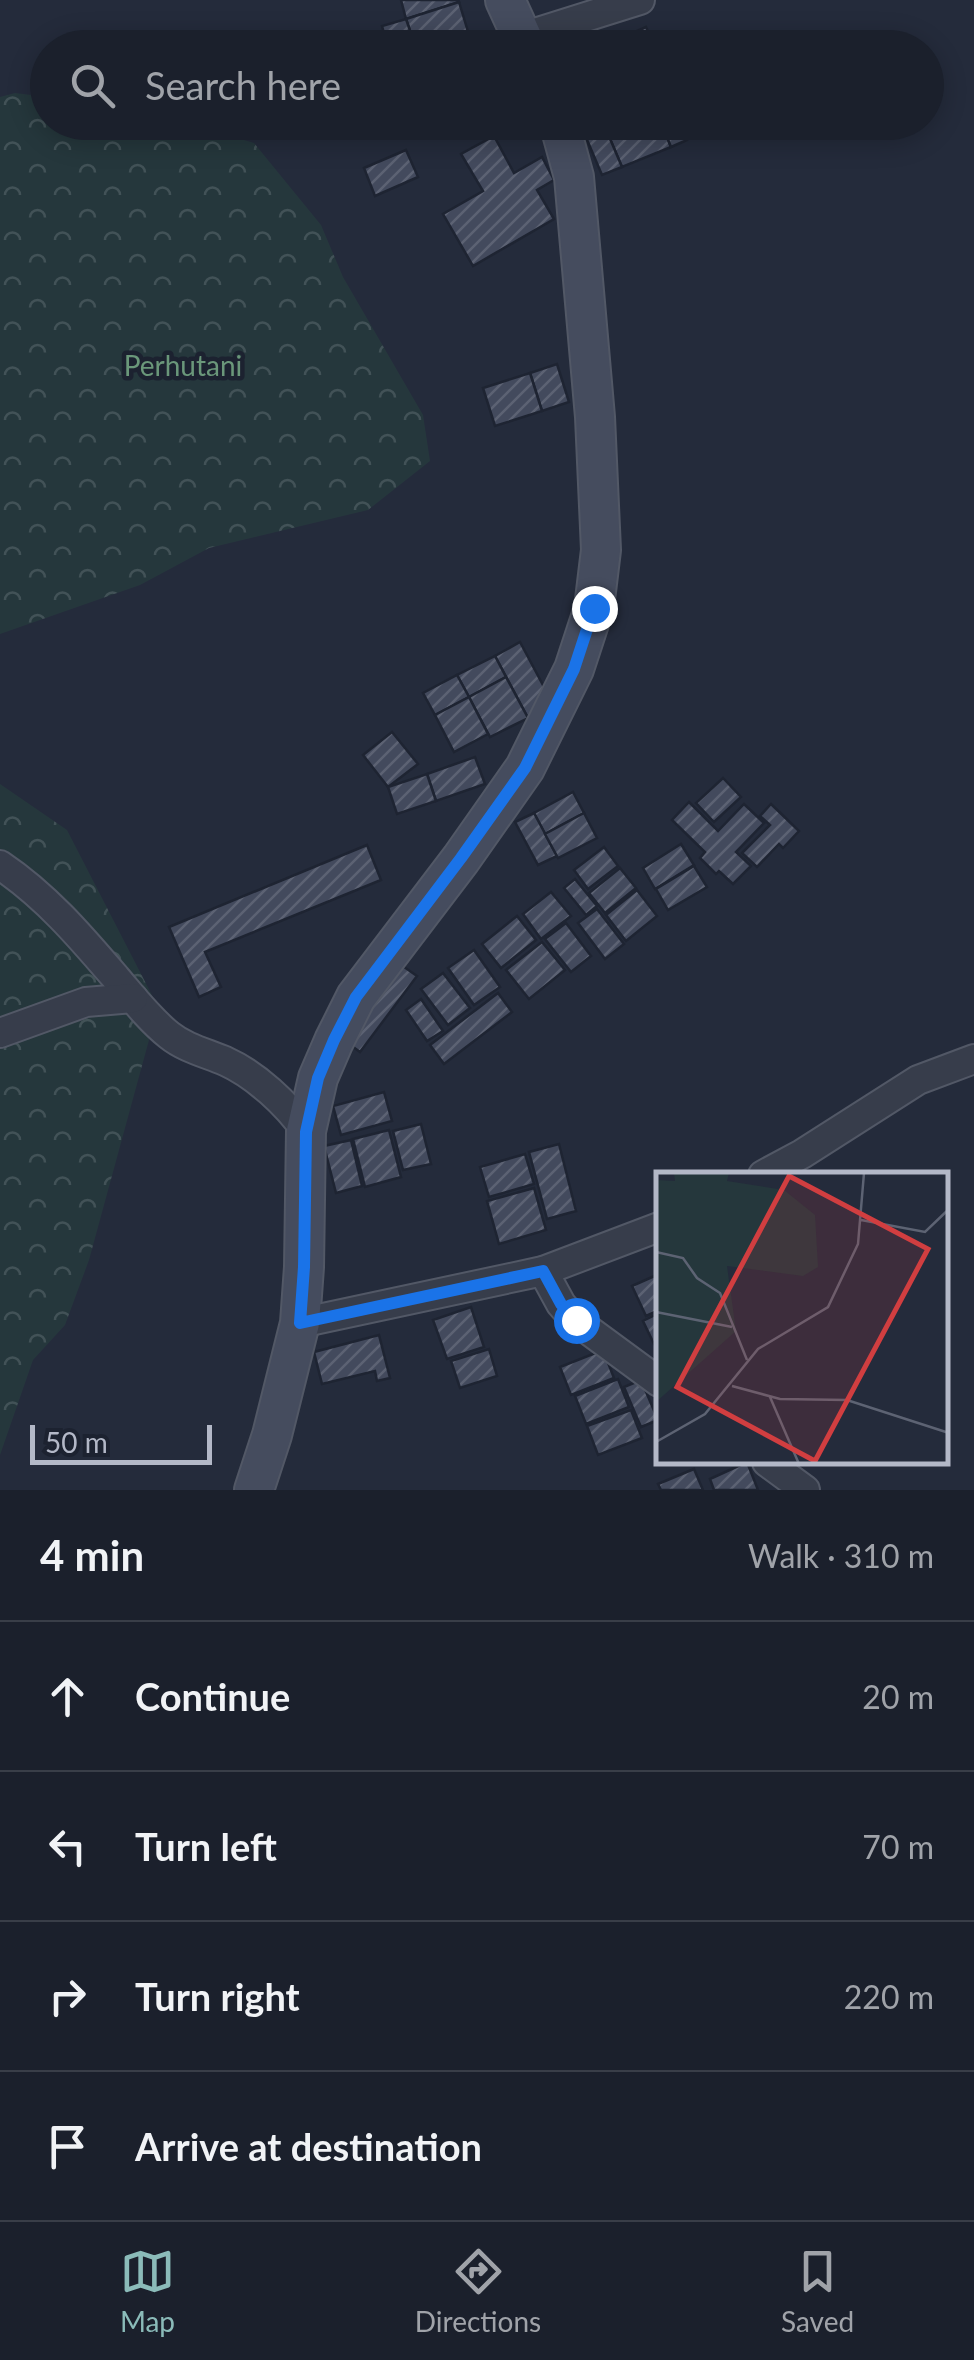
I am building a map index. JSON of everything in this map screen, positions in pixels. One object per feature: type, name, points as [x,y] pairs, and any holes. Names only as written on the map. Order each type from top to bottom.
[{"type":"street","points":[[505,0],[519,30]]},
{"type":"street","points":[[557,30],[640,0]]},
{"type":"street","points":[[254,1490],[300,1323],[306,1132],[318,1078],[356,997],[525,768],[574,669],[594,608],[601,550],[594,399],[574,178],[564,140]]},
{"type":"street","points":[[0,865],[26,883],[72,926],[154,1022],[173,1038],[229,1063],[273,1094],[306,1132]]},
{"type":"street","points":[[0,1033],[86,1002],[133,998]]},
{"type":"street","points":[[768,1172],[918,1080],[974,1059]]},
{"type":"street","points":[[300,1323],[543,1271],[656,1228]]},
{"type":"street","points":[[543,1271],[561,1304],[576,1320],[656,1380]]},
{"type":"street","points":[[771,1465],[805,1490]]},
{"type":"green space","name":"Perhutani","points":[[30,95],[30,140],[254,143],[321,225],[343,277],[423,415],[430,461],[368,510],[209,548],[140,585],[0,634],[0,97]]},
{"type":"green space","points":[[0,784],[67,830],[158,1007],[89,1260],[65,1325],[33,1360],[0,1455]]},
{"type":"building","points":[[401,0],[458,0],[459,2],[406,19]]},
{"type":"building","points":[[459,2],[467,30],[410,30],[406,19]]},
{"type":"building","points":[[406,19],[410,30],[383,30],[382,26]]},
{"type":"building","points":[[487,140],[496,140],[514,173],[542,157],[554,180],[537,190],[554,219],[473,266],[443,214],[483,191],[461,154]]},
{"type":"building","points":[[587,140],[611,140],[622,167],[602,175]]},
{"type":"building","points":[[611,140],[668,140],[671,147],[622,167]]},
{"type":"building","points":[[668,140],[687,140],[671,147]]},
{"type":"building","points":[[406,150],[418,177],[375,196],[364,168]]},
{"type":"building","points":[[557,364],[569,402],[542,411],[530,373]]},
{"type":"building","points":[[530,373],[542,411],[495,426],[483,388]]},
{"type":"building","points":[[520,642],[553,704],[528,718],[495,656]]},
{"type":"building","points":[[495,656],[506,677],[469,697],[457,675]]},
{"type":"building","points":[[457,675],[469,697],[435,715],[423,693]]},
{"type":"building","points":[[506,677],[528,718],[490,737],[469,697]]},
{"type":"building","points":[[469,697],[488,734],[454,752],[435,715]]},
{"type":"building","points":[[392,732],[418,764],[388,787],[363,755]]},
{"type":"building","points":[[475,757],[485,784],[436,801],[427,774]]},
{"type":"building","points":[[427,774],[436,801],[397,814],[388,787]]},
{"type":"building","points":[[723,778],[741,797],[714,822],[696,803]]},
{"type":"building","points":[[573,792],[584,813],[545,834],[534,813]]},
{"type":"building","points":[[689,802],[718,831],[744,804],[764,823],[736,852],[751,866],[733,884],[700,858],[705,852],[672,820]]},
{"type":"building","points":[[771,804],[799,831],[783,848],[779,844],[757,867],[742,853],[770,825],[760,816]]},
{"type":"building","points":[[534,813],[557,856],[538,865],[515,822]]},
{"type":"building","points":[[584,813],[597,838],[558,858],[545,834]]},
{"type":"building","points":[[681,844],[694,865],[655,889],[643,868]]},
{"type":"building","points":[[367,845],[381,880],[205,952],[221,987],[199,997],[169,927]]},
{"type":"building","points":[[604,847],[618,866],[588,889],[574,870]]},
{"type":"building","points":[[694,866],[707,887],[668,910],[656,889]]},
{"type":"building","points":[[620,868],[636,888],[605,913],[589,893]]},
{"type":"building","points":[[575,879],[597,906],[586,915],[564,888]]},
{"type":"building","points":[[637,890],[657,916],[626,941],[606,915]]},
{"type":"building","points":[[551,892],[571,916],[541,939],[523,914]]},
{"type":"building","points":[[597,909],[624,944],[605,959],[578,923]]},
{"type":"building","points":[[517,916],[536,940],[501,968],[482,944]]},
{"type":"building","points":[[566,923],[591,956],[571,972],[545,939]]},
{"type":"building","points":[[542,942],[565,970],[529,999],[506,970]]},
{"type":"building","points":[[474,950],[500,987],[474,1005],[448,968]]},
{"type":"building","points":[[397,962],[417,976],[360,1052],[341,1038]]},
{"type":"building","points":[[443,973],[470,1008],[448,1025],[421,989]]},
{"type":"building","points":[[498,993],[512,1012],[444,1064],[430,1045]]},
{"type":"building","points":[[421,999],[443,1031],[427,1041],[406,1010]]},
{"type":"building","points":[[384,1092],[392,1121],[341,1135],[333,1106]]},
{"type":"building","points":[[421,1124],[431,1164],[403,1170],[393,1131]]},
{"type":"building","points":[[389,1130],[401,1177],[365,1187],[353,1139]]},
{"type":"building","points":[[351,1140],[362,1186],[336,1193],[324,1146]]},
{"type":"building","points":[[559,1144],[576,1211],[547,1219],[529,1152]]},
{"type":"building","points":[[525,1154],[534,1184],[489,1197],[480,1167]]},
{"type":"building","points":[[534,1188],[546,1230],[499,1244],[487,1201]]},
{"type":"building","points":[[656,1275],[656,1311],[646,1316],[632,1286]]},
{"type":"building","points":[[471,1307],[484,1347],[447,1359],[433,1320]]},
{"type":"building","points":[[656,1314],[656,1343],[654,1344],[643,1321]]},
{"type":"building","points":[[379,1335],[390,1378],[377,1381],[375,1371],[322,1384],[314,1352]]},
{"type":"building","points":[[489,1349],[497,1376],[460,1388],[451,1361]]},
{"type":"building","points":[[603,1350],[614,1378],[571,1395],[560,1367]]},
{"type":"building","points":[[618,1379],[629,1407],[586,1424],[575,1396]]},
{"type":"building","points":[[641,1380],[656,1421],[641,1427],[624,1387]]},
{"type":"building","points":[[631,1410],[642,1438],[598,1455],[587,1426]]},
{"type":"building","points":[[748,1465],[758,1490],[714,1490],[710,1479]]},
{"type":"building","points":[[694,1469],[703,1490],[661,1490],[658,1484]]},
{"type":"route","points":[[576,1320],[561,1304],[543,1271],[300,1323],[306,1132],[318,1078],[356,997],[525,768],[574,669],[594,608]]}]
